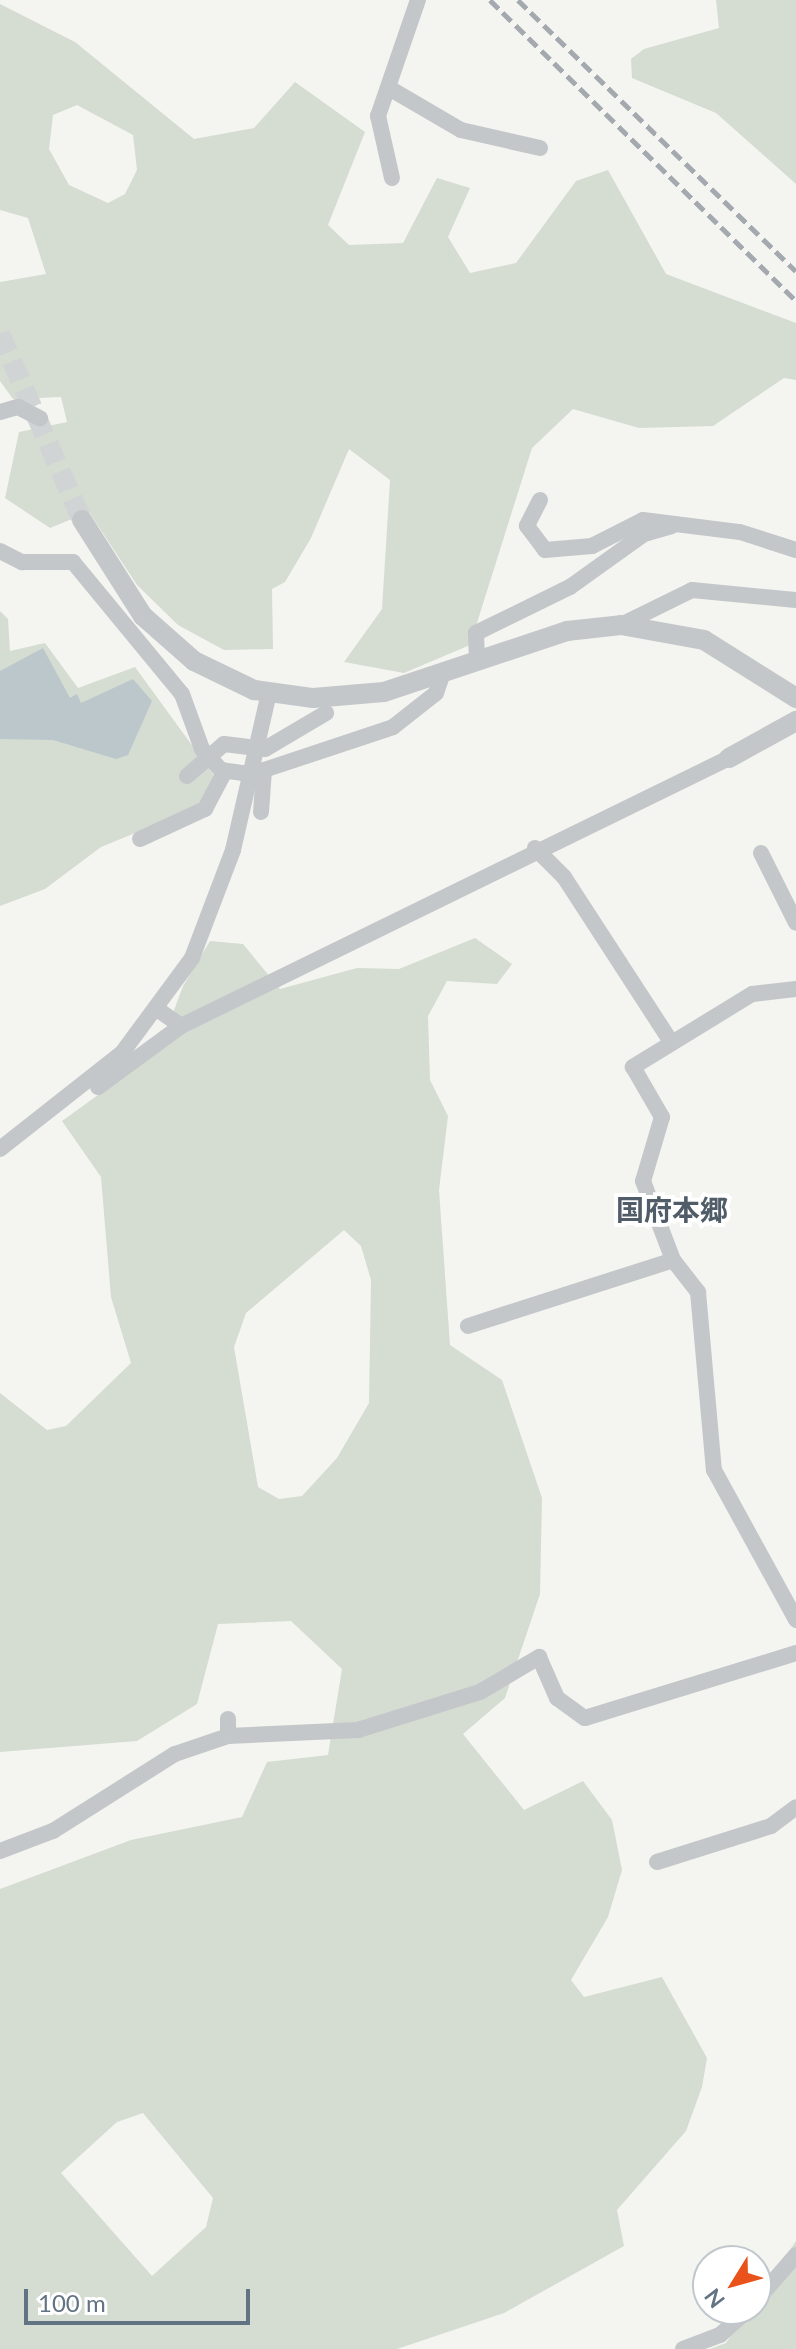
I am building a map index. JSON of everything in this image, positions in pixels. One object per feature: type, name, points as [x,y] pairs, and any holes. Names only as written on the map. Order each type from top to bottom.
[{"type":"street","points":[[392,178],[378,116],[418,0]]},
{"type":"street","points":[[389,88],[461,130],[540,148]]},
{"type":"street","points":[[0,412],[18,407],[40,418]]},
{"type":"street","points":[[540,500],[527,526],[545,550],[592,546],[643,520],[740,532],[796,550]]},
{"type":"street","points":[[82,520],[122,589],[167,640],[219,675],[269,693],[361,695],[443,673],[567,631],[621,625],[704,640],[796,698]]},
{"type":"street","points":[[477,661],[476,633],[570,587],[644,534],[672,526]]},
{"type":"street","points":[[0,551],[22,562],[73,562],[182,694],[190,734],[225,771],[249,774]]},
{"type":"street","points":[[621,625],[692,590],[796,600]]},
{"type":"street","points":[[261,812],[264,770],[393,727],[436,693],[443,673]]},
{"type":"street","points":[[0,1149],[81,1091],[157,1009],[192,958],[216,905],[269,693]]},
{"type":"street","points":[[187,776],[224,744],[256,748],[326,713]]},
{"type":"street","points":[[81,1091],[99,1086],[181,1026],[535,848],[729,758],[796,721]]},
{"type":"street","points":[[140,839],[205,809],[225,771]]},
{"type":"street","points":[[535,848],[564,877],[672,1043]]},
{"type":"street","points":[[761,853],[796,923]]},
{"type":"street","points":[[796,989],[752,994],[633,1067],[662,1117],[643,1181],[673,1260],[698,1292],[714,1470],[796,1620]]},
{"type":"street","points":[[157,1009],[181,1026]]},
{"type":"street","points":[[468,1326],[673,1260]]},
{"type":"street","points":[[0,1851],[53,1831],[175,1754],[228,1727],[358,1730],[480,1692],[539,1657],[557,1698],[585,1718],[796,1653]]},
{"type":"street","points":[[657,1862],[771,1826],[796,1807]]},
{"type":"street","points":[[772,2283],[796,2255]]},
{"type":"street","points":[[683,2349],[720,2335],[731,2325]]},
{"type":"shaded area","points":[[716,0],[796,0],[796,184],[716,113],[632,78],[631,59],[644,49],[719,28]]},
{"type":"shaded area","points":[[0,4],[75,42],[194,139],[254,128],[295,82],[365,132],[328,225],[349,245],[403,243],[437,178],[470,188],[448,237],[470,273],[516,263],[576,181],[608,170],[666,274],[796,323],[796,380],[784,378],[713,426],[639,428],[573,409],[532,448],[470,645],[404,673],[344,662],[382,609],[390,480],[349,449],[311,538],[285,582],[272,589],[273,649],[224,650],[178,625],[137,585],[89,512],[50,528],[5,498],[19,432],[67,422],[61,397],[13,399],[0,381],[0,282],[46,274],[28,218],[0,210]],"holes":[[[77,105],[133,135],[137,170],[125,194],[108,203],[69,185],[49,149],[53,115]]]},
{"type":"shaded area","points":[[0,611],[8,619],[10,651],[45,643],[78,688],[135,667],[218,781],[211,802],[101,847],[45,889],[0,906]]},
{"type":"shaded area","points":[[43,648],[70,698],[77,694],[81,703],[133,679],[152,701],[128,755],[116,759],[53,740],[0,739],[0,671]]},
{"type":"shaded area","points":[[475,938],[512,964],[497,984],[447,981],[428,1016],[430,1080],[448,1116],[439,1190],[450,1345],[502,1380],[542,1498],[540,1594],[505,1698],[463,1734],[524,1810],[583,1781],[612,1820],[622,1870],[608,1917],[571,1980],[584,1997],[662,1977],[707,2058],[702,2087],[686,2131],[617,2210],[624,2246],[504,2313],[397,2349],[0,2349],[0,1889],[131,1840],[242,1817],[267,1762],[328,1755],[342,1669],[291,1621],[218,1624],[197,1704],[137,1741],[0,1752],[0,1393],[47,1430],[66,1426],[131,1363],[111,1297],[101,1177],[62,1121],[159,1051],[183,986],[210,941],[243,944],[280,989],[357,968],[399,969]],"holes":[[[344,1230],[361,1246],[371,1280],[369,1403],[337,1458],[302,1496],[279,1499],[258,1487],[234,1347],[246,1313]],[[143,2113],[213,2198],[206,2227],[152,2276],[61,2173],[117,2122]]]},
{"type":"shaded area","points":[[796,2241],[796,2349],[710,2349],[726,2343],[738,2325],[772,2325],[772,2276]]},
{"type":"tunnel","points":[[0,334],[82,520]]},
{"type":"railway","points":[[490,0],[796,301]]},
{"type":"railway","points":[[518,0],[796,271]]},
{"type":"district","name":"国府本郷","points":[[672,1209]]}]
